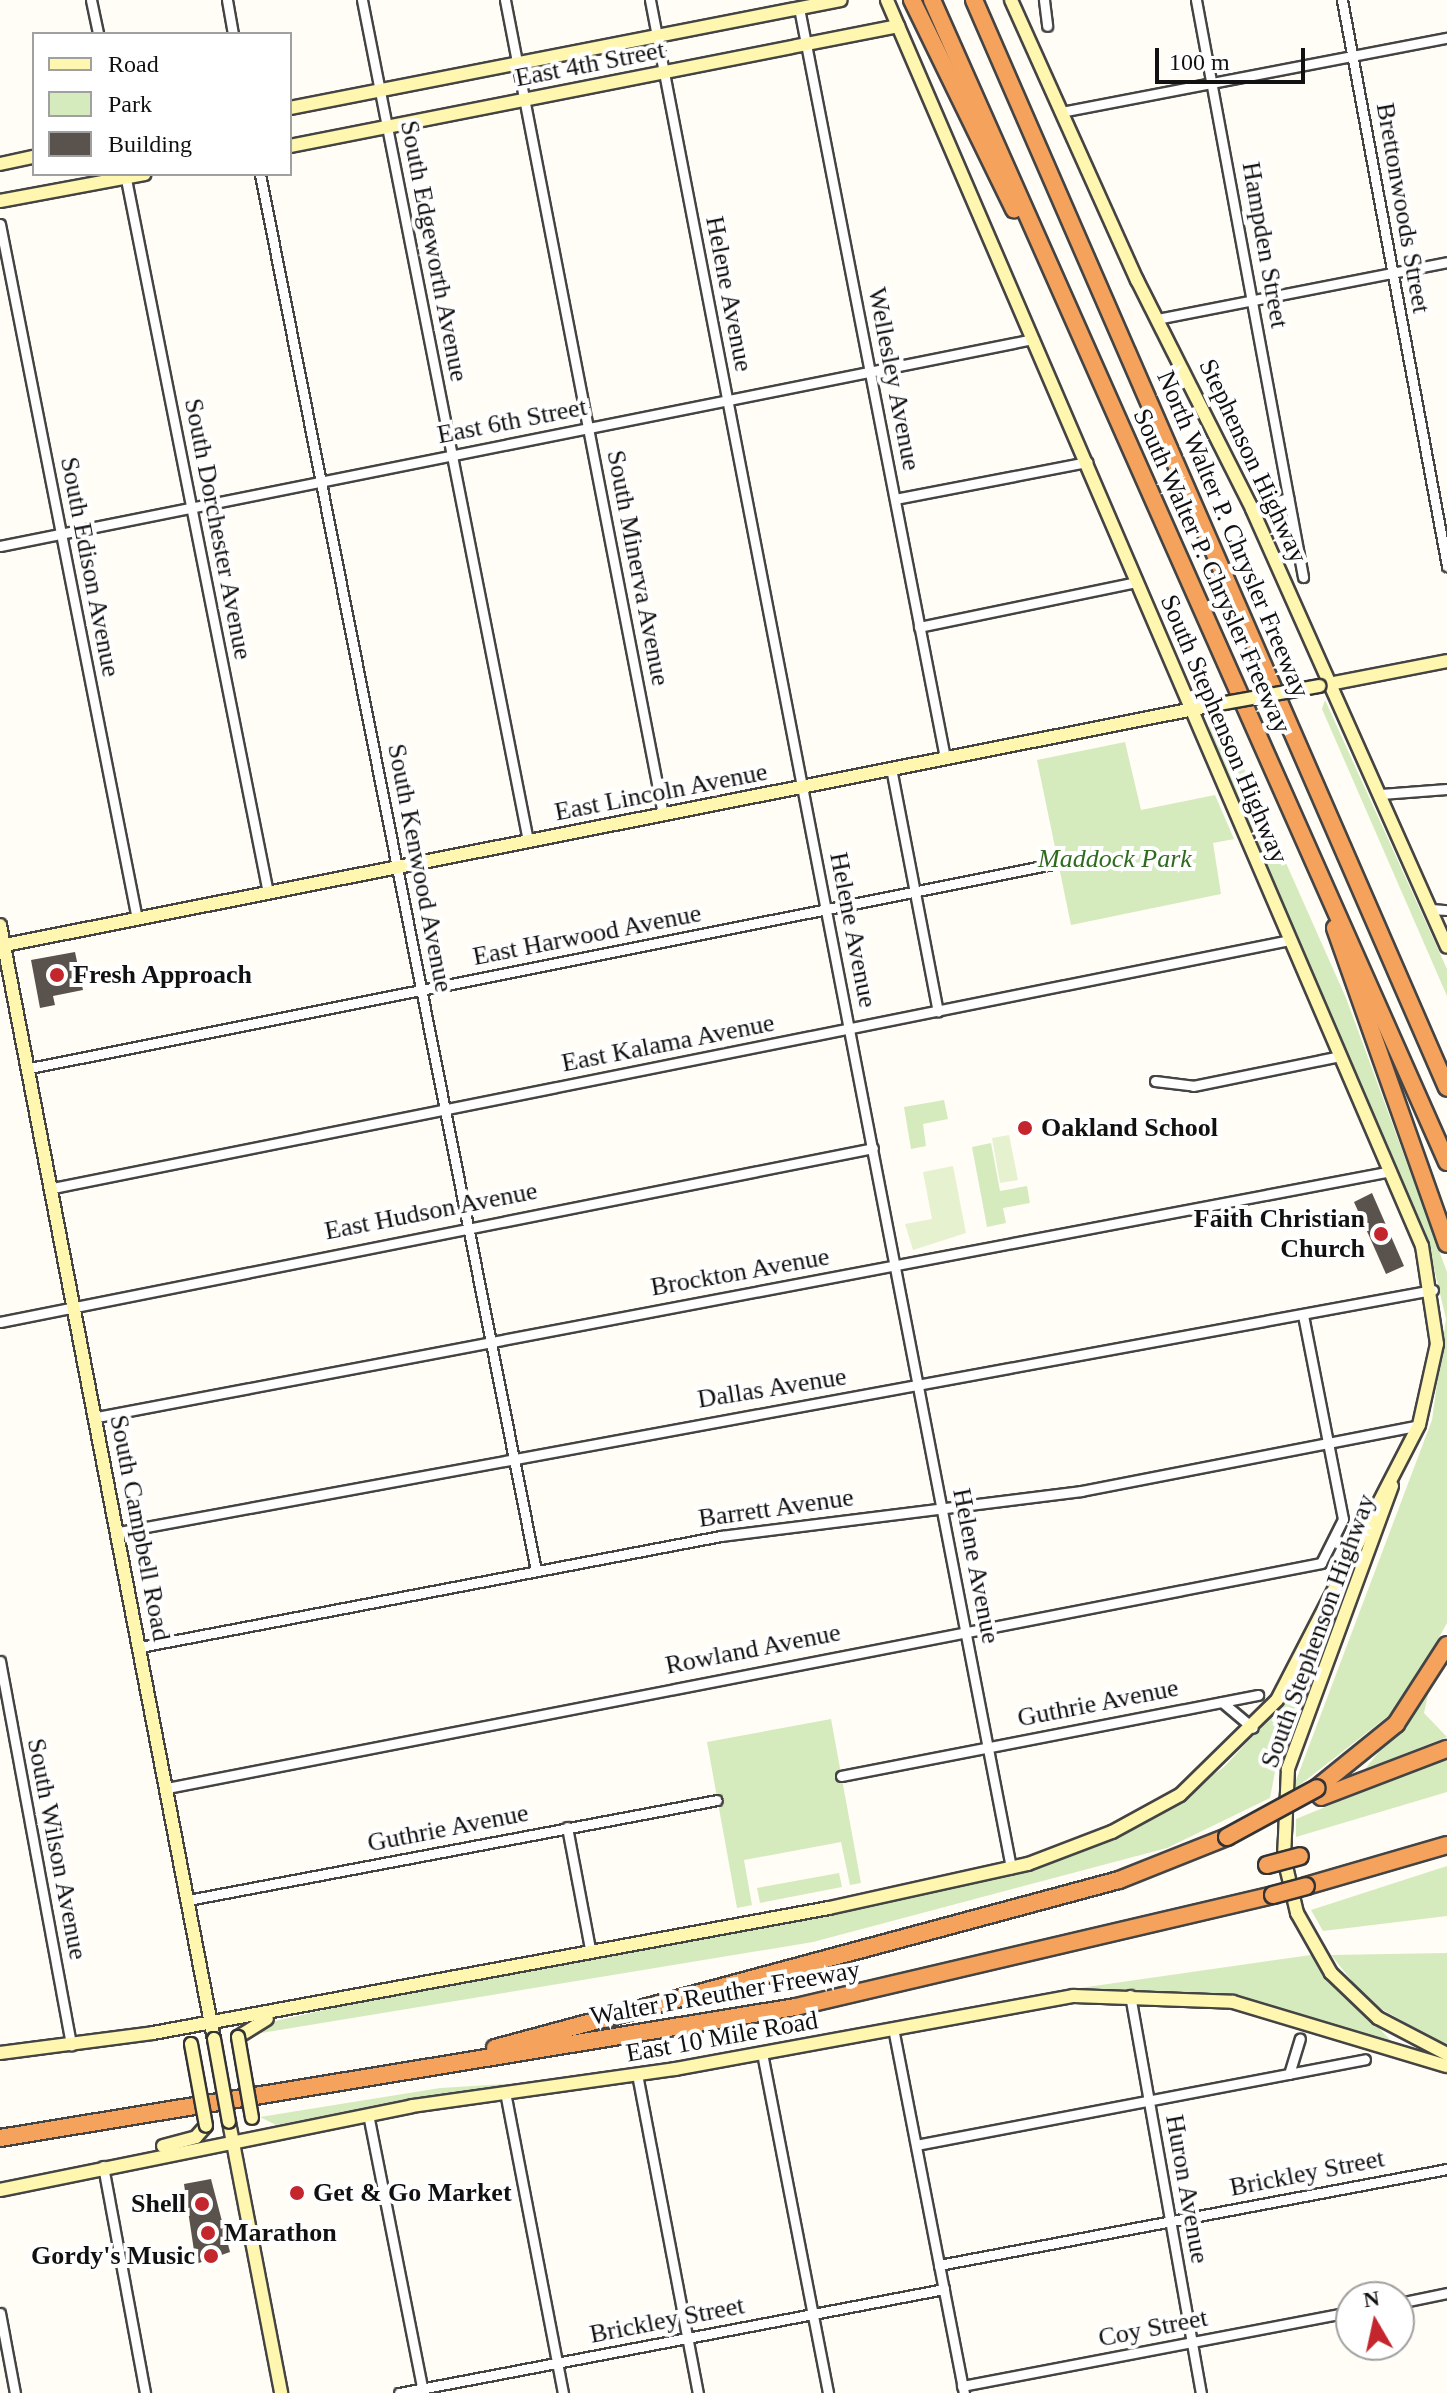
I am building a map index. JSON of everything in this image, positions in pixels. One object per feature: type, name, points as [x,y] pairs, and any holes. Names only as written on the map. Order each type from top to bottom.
[{"type":"highway","points":[[912,0],[965,119],[1071,316]]},
{"type":"highway","name":"South Walter P. Chrysler Freeway","points":[[932,0],[1447,1162]]},
{"type":"highway","name":"North Walter P. Chrysler Freeway","points":[[974,0],[1447,1088]]},
{"type":"highway","points":[[1318,868],[1447,1244]]},
{"type":"highway","points":[[1319,1793],[1396,1724],[1447,1645]]},
{"type":"highway","points":[[423,2068],[1119,1880],[1227,1837],[1319,1793],[1447,1749]]},
{"type":"highway","name":"Walter P Reuther Freeway","points":[[0,2138],[796,2007],[1273,1895],[1447,1845]]},
{"type":"highway","points":[[1267,1865],[1300,1856]]},
{"type":"main road","name":"East 4th Street","points":[[292,108],[841,0]]},
{"type":"main road","name":"South Stephenson Highway","points":[[887,0],[1391,1171],[1434,1290],[1434,1374],[1419,1425],[1392,1486],[1307,1654],[1253,1728]]},
{"type":"main road","name":"Stephenson Highway","points":[[1011,0],[1137,280],[1162,318],[1252,509],[1326,684],[1381,794],[1447,946]]},
{"type":"main road","name":"East 4th Street","points":[[292,146],[898,26]]},
{"type":"main road","points":[[0,164],[32,157]]},
{"type":"main road","points":[[0,201],[125,176]]},
{"type":"main road","name":"East Lincoln Avenue","points":[[2,946],[891,768],[1447,661]]},
{"type":"main road","name":"South Campbell Road","points":[[0,925],[78,1311],[281,2393]]},
{"type":"main road","name":"South Stephenson Highway","points":[[1392,1486],[1288,1769],[1284,1858],[1297,1913],[1331,1973],[1378,2018],[1447,2054]]},
{"type":"main road","points":[[0,2053],[169,2030],[1011,1868],[1134,1821],[1180,1795],[1253,1728]]},
{"type":"main road","name":"East 10 Mile Road","points":[[0,2190],[103,2166],[368,2114],[762,2053],[1050,1999],[1130,1993],[1269,2009],[1447,2066]]},
{"type":"main road","points":[[274,2132],[252,2118],[238,2037],[252,2023],[355,1994]]},
{"type":"main road","points":[[103,2166],[196,2137],[206,2126],[191,2044],[169,2030]]},
{"type":"street","points":[[91,0],[98,32]]},
{"type":"street","points":[[227,0],[233,32]]},
{"type":"street","name":"South Edgeworth Avenue","points":[[362,0],[528,841]]},
{"type":"street","name":"South Minerva Avenue","points":[[505,0],[663,814]]},
{"type":"street","name":"Helene Avenue","points":[[650,0],[1011,1868]]},
{"type":"street","points":[[1044,0],[1047,26]]},
{"type":"street","name":"Hampden Street","points":[[1196,0],[1303,577]]},
{"type":"street","name":"Brettonwoods Street","points":[[1342,0],[1447,566]]},
{"type":"street","name":"Wellesley Avenue","points":[[799,8],[945,758]]},
{"type":"street","points":[[1061,112],[1447,38]]},
{"type":"street","name":"South Dorchester Avenue","points":[[125,176],[268,893]]},
{"type":"street","name":"South Kenwood Avenue","points":[[260,176],[536,1571]]},
{"type":"street","name":"South Edison Avenue","points":[[0,224],[137,919]]},
{"type":"street","points":[[1162,318],[1447,262]]},
{"type":"street","name":"East 6th Street","points":[[0,546],[1033,339]]},
{"type":"street","points":[[895,499],[1087,462]]},
{"type":"street","points":[[1252,509],[1288,498]]},
{"type":"street","points":[[919,627],[1137,582]]},
{"type":"street","points":[[891,768],[938,1012]]},
{"type":"street","points":[[1381,794],[1447,789]]},
{"type":"street","name":"East Harwood Avenue","points":[[30,1068],[1058,863]]},
{"type":"street","points":[[1431,909],[1447,910]]},
{"type":"street","name":"East Kalama Avenue","points":[[53,1188],[1290,940]]},
{"type":"street","points":[[1155,1081],[1193,1086],[1341,1056]]},
{"type":"street","name":"East Hudson Avenue","points":[[0,1322],[78,1311],[151,1288],[873,1148]]},
{"type":"street","name":"Brockton Avenue","points":[[97,1417],[1391,1171]]},
{"type":"street","name":"Dallas Avenue","points":[[119,1532],[513,1456],[919,1386],[1434,1290]]},
{"type":"street","points":[[1303,1315],[1327,1442]]},
{"type":"street","name":"Barrett Avenue","points":[[140,1647],[721,1536],[1081,1491],[1419,1425]]},
{"type":"street","name":"Rowland Avenue","points":[[167,1788],[1321,1563],[1337,1542],[1343,1519],[1327,1442]]},
{"type":"street","name":"South Wilson Avenue","points":[[0,1661],[71,2045]]},
{"type":"street","name":"Guthrie Avenue","points":[[841,1776],[1258,1695]]},
{"type":"street","points":[[1222,1702],[1253,1728]]},
{"type":"street","name":"Guthrie Avenue","points":[[188,1900],[717,1800]]},
{"type":"street","points":[[567,1827],[590,1949]]},
{"type":"street","name":"Huron Avenue","points":[[1130,1993],[1201,2393]]},
{"type":"street","points":[[893,2028],[963,2390]]},
{"type":"street","points":[[1289,2074],[1300,2039]]},
{"type":"street","points":[[762,2053],[828,2393]]},
{"type":"street","points":[[916,2145],[1365,2059]]},
{"type":"street","points":[[637,2074],[698,2393]]},
{"type":"street","points":[[505,2092],[563,2393]]},
{"type":"street","points":[[368,2114],[423,2391]]},
{"type":"street","points":[[103,2166],[145,2393]]},
{"type":"street","name":"Brickley Street","points":[[939,2265],[1447,2169]]},
{"type":"street","name":"Brickley Street","points":[[399,2393],[423,2391],[944,2289]]},
{"type":"street","points":[[1415,2300],[1447,2293]]},
{"type":"street","points":[[0,2313],[15,2393]]},
{"type":"street","name":"Coy Street","points":[[963,2390],[1335,2315]]},
{"type":"green space","points":[[1325,700],[1447,969],[1447,996],[1322,709]]},
{"type":"green space","points":[[1222,719],[1346,998],[1447,1272],[1447,1623],[1401,1706],[1292,1791],[1432,1420],[1446,1319],[1426,1234],[1206,729]]},
{"type":"green space","name":"Maddock Park","points":[[1125,742],[1141,810],[1215,795],[1234,839],[1213,843],[1221,894],[1071,925],[1037,760]]},
{"type":"green space","points":[[944,1100],[948,1119],[923,1124],[926,1146],[911,1149],[904,1107]]},
{"type":"green space","points":[[1009,1135],[1018,1180],[1000,1183],[992,1138]]},
{"type":"green space","points":[[991,1143],[1000,1191],[1027,1186],[1030,1203],[1003,1208],[1006,1223],[987,1227],[972,1147]]},
{"type":"green space","points":[[953,1166],[966,1233],[913,1250],[905,1224],[932,1219],[923,1172]]},
{"type":"green space","points":[[1333,1616],[1278,1756],[1270,1798],[1167,1848],[813,1942],[243,2036],[253,2026],[360,2002],[1037,1869],[1150,1821],[1224,1767],[1284,1703]]},
{"type":"green space","points":[[1429,1690],[1424,1713],[1447,1737],[1365,1769]]},
{"type":"green space","points":[[831,1719],[861,1883],[850,1885],[841,1842],[744,1860],[752,1905],[737,1908],[707,1742]]},
{"type":"green space","points":[[1447,1757],[1447,1792],[1296,1837],[1296,1819]]},
{"type":"green space","points":[[1447,1866],[1447,1916],[1323,1931],[1311,1910]]},
{"type":"green space","points":[[839,1873],[842,1887],[760,1903],[757,1888]]},
{"type":"green space","points":[[1447,1953],[1447,2046],[1369,2002],[1331,1955]]},
{"type":"green space","points":[[1311,1955],[1391,2041],[1228,1995],[1080,1988]]},
{"type":"green space","points":[[524,2083],[276,2125],[260,2117],[440,2088]]},
{"type":"building","name":"Fresh Approach","points":[[75,952],[83,990],[53,996],[55,1005],[40,1008],[31,960]]},
{"type":"building","name":"Faith Christian Church","points":[[1372,1193],[1404,1266],[1386,1274],[1354,1202]]},
{"type":"building","points":[[211,2179],[230,2252],[196,2264],[184,2184]]},
{"type":"place","name":"Fresh Approach","points":[[57,975]]},
{"type":"place","name":"Oakland School","points":[[1025,1128]]},
{"type":"place","name":"Faith Christian Church","points":[[1381,1234]]},
{"type":"place","name":"Get & Go Market","points":[[297,2193]]},
{"type":"place","name":"Shell","points":[[202,2204]]},
{"type":"place","name":"Marathon","points":[[208,2233]]},
{"type":"place","name":"Gordy's Music","points":[[211,2256]]}]
